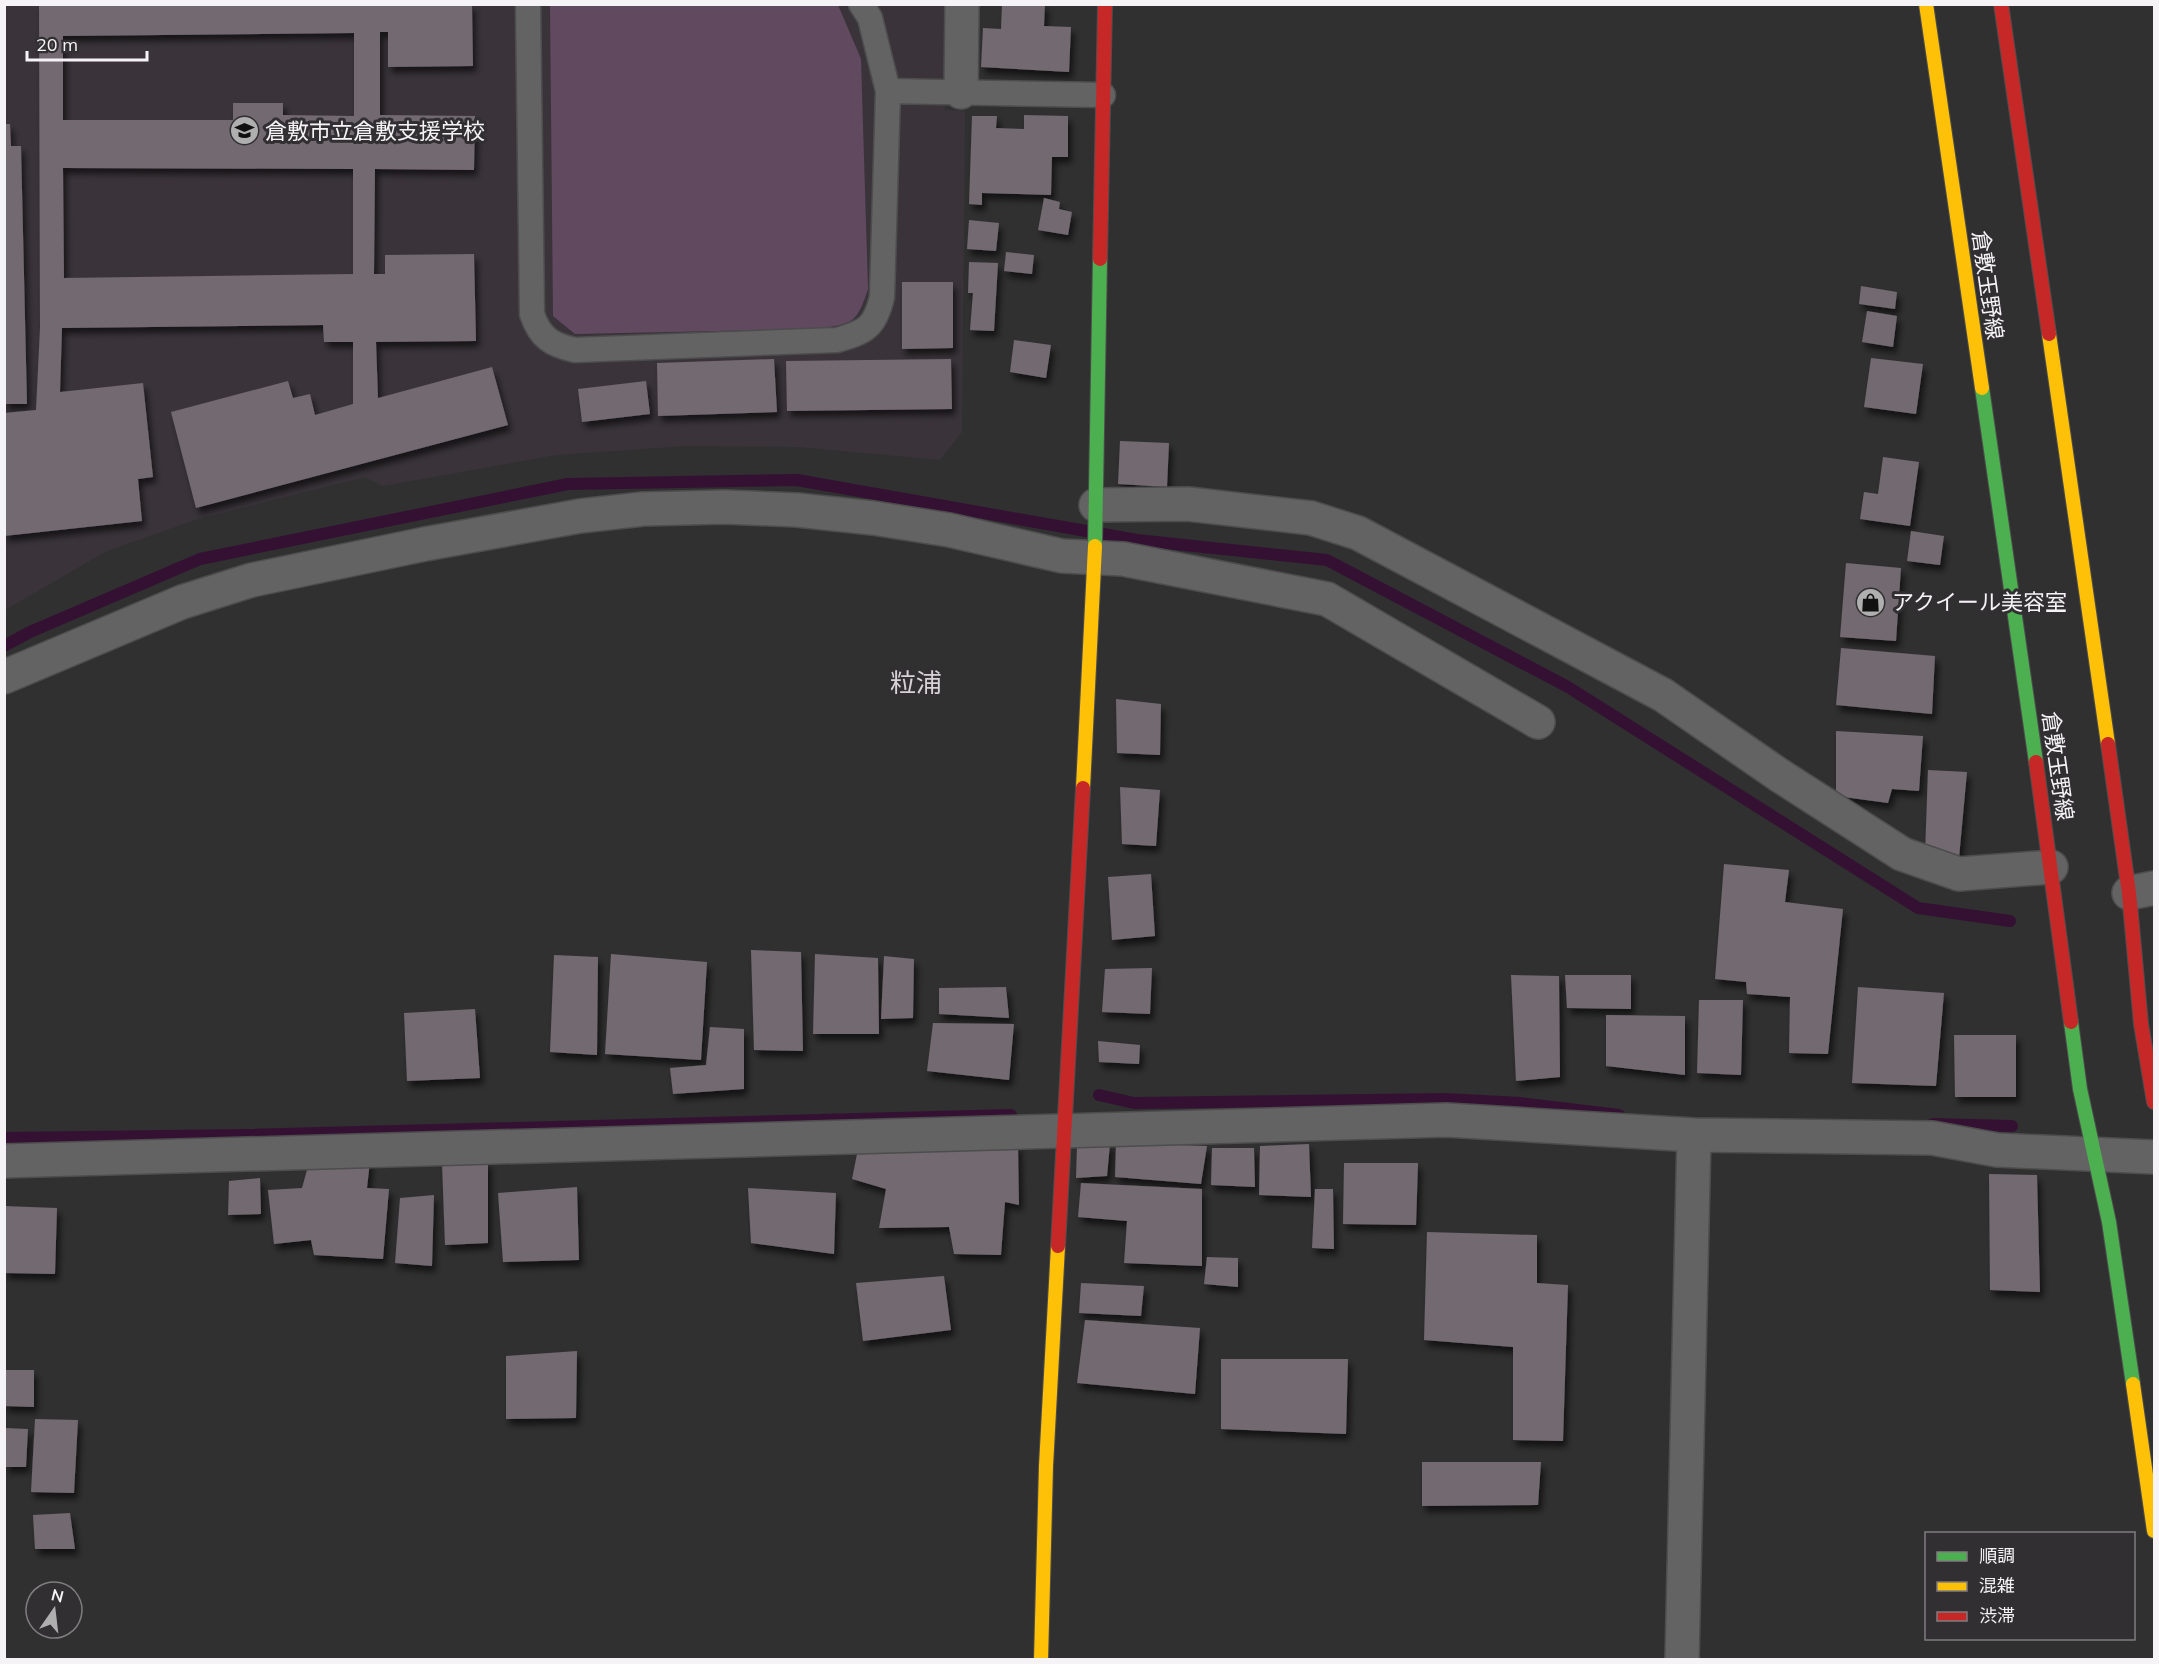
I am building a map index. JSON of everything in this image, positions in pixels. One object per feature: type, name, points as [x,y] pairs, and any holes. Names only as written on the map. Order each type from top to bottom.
[{"type":"main road","points":[[1041,1659],[1046,1466],[1095,551],[1105,4]]},
{"type":"main road","name":"倉敷玉野線","points":[[1926,4],[2051,867],[2080,1089],[2111,1233],[2154,1531]]},
{"type":"main road","points":[[2001,4],[2141,891],[2133,961],[2146,1066],[2154,1102]]},
{"type":"street","points":[[961,92],[962,4]]},
{"type":"street","points":[[1096,511],[1188,504],[1311,518],[1358,533],[1663,695],[1779,775],[1902,854],[1959,874],[2051,867]]},
{"type":"street","points":[[4,677],[182,602],[252,580],[425,544],[580,516],[643,509],[725,507],[797,510],[873,518],[949,530],[1062,556],[1095,551],[1123,560],[1327,599],[1538,722]]},
{"type":"street","points":[[4,1161],[1063,1133],[1446,1120],[1694,1135],[1932,1138],[1997,1150],[2154,1157]]},
{"type":"street","points":[[1682,1659],[1694,1135]]},
{"type":"lane","points":[[528,4],[532,314],[537,328],[548,340],[559,346],[575,350],[837,340],[857,335],[871,326],[882,297],[888,91],[870,18],[861,4]]},
{"type":"lane","points":[[888,91],[1103,95]]},
{"type":"shaded area","points":[[5,5],[950,5],[945,110],[965,111],[962,432],[940,460],[799,447],[686,446],[556,455],[383,486],[365,477],[198,519],[107,551],[5,610]]},
{"type":"shaded area","points":[[550,5],[838,5],[861,59],[868,289],[860,310],[851,321],[816,329],[575,334],[553,316]]},
{"type":"building","points":[[39,4],[472,4],[473,66],[388,67],[388,32],[380,32],[380,115],[475,116],[474,170],[375,169],[374,274],[385,274],[385,255],[474,254],[476,341],[376,342],[378,398],[492,367],[508,425],[196,508],[171,412],[288,381],[293,398],[310,394],[315,415],[353,404],[353,342],[324,342],[323,325],[62,328],[60,392],[143,383],[153,477],[138,479],[142,521],[4,536],[4,413],[36,410],[40,328]],"holes":[[[354,33],[354,116],[283,115],[283,103],[233,103],[233,120],[63,120],[63,36]],[[63,168],[353,169],[353,274],[64,278]]]},
{"type":"building","points":[[1002,4],[1045,4],[1044,26],[1071,27],[1069,72],[981,67],[983,28],[1001,29]]},
{"type":"building","points":[[1024,115],[1068,116],[1068,157],[1052,157],[1051,195],[982,193],[982,205],[969,204],[972,116],[997,116],[996,128],[1024,129]]},
{"type":"building","points":[[4,124],[10,124],[11,146],[21,146],[27,404],[4,404]]},
{"type":"building","points":[[1044,198],[1060,202],[1059,209],[1072,212],[1068,235],[1038,230]]},
{"type":"building","points":[[969,220],[999,223],[996,251],[967,249]]},
{"type":"building","points":[[1006,252],[1034,255],[1032,274],[1004,271]]},
{"type":"building","points":[[969,262],[998,263],[994,331],[970,330],[973,293],[968,293]]},
{"type":"building","points":[[902,282],[953,282],[953,348],[902,349]]},
{"type":"building","points":[[1861,286],[1897,292],[1895,309],[1859,304]]},
{"type":"building","points":[[1867,311],[1897,316],[1893,347],[1862,342]]},
{"type":"building","points":[[1014,340],[1051,345],[1046,378],[1010,372]]},
{"type":"building","points":[[1871,358],[1923,364],[1916,414],[1864,407]]},
{"type":"building","points":[[774,359],[777,412],[658,416],[657,363]]},
{"type":"building","points":[[951,359],[952,409],[787,411],[786,361]]},
{"type":"building","points":[[646,381],[650,414],[582,422],[578,389]]},
{"type":"building","points":[[1120,441],[1169,443],[1167,487],[1118,484]]},
{"type":"building","points":[[1883,457],[1919,462],[1910,526],[1860,519],[1864,492],[1878,494]]},
{"type":"building","points":[[1911,531],[1944,536],[1940,565],[1907,561]]},
{"type":"building","name":"アクイール美容室","points":[[1846,563],[1901,568],[1896,641],[1840,637]]},
{"type":"building","points":[[1841,648],[1935,656],[1932,714],[1836,705]]},
{"type":"building","points":[[1116,699],[1161,704],[1160,755],[1117,753]]},
{"type":"building","points":[[1836,731],[1923,736],[1919,791],[1892,789],[1888,803],[1836,796]]},
{"type":"building","points":[[1928,770],[1967,772],[1959,858],[1925,854]]},
{"type":"building","points":[[1120,787],[1160,790],[1156,846],[1122,844]]},
{"type":"building","points":[[1724,864],[1789,870],[1785,902],[1843,909],[1828,1054],[1789,1053],[1790,997],[1747,994],[1746,982],[1715,979]]},
{"type":"building","points":[[1151,874],[1155,936],[1112,940],[1108,877]]},
{"type":"building","points":[[751,950],[801,952],[803,1051],[754,1050]]},
{"type":"building","points":[[611,954],[707,962],[701,1060],[605,1054]]},
{"type":"building","points":[[815,954],[878,958],[879,1034],[813,1034]]},
{"type":"building","points":[[554,955],[598,957],[597,1055],[550,1052]]},
{"type":"building","points":[[884,956],[914,959],[913,1018],[881,1019]]},
{"type":"building","points":[[1152,968],[1150,1014],[1102,1012],[1105,969]]},
{"type":"building","points":[[1511,975],[1559,976],[1560,1077],[1516,1081]]},
{"type":"building","points":[[1565,975],[1631,975],[1631,1009],[1567,1008]]},
{"type":"building","points":[[1006,987],[1009,1018],[939,1014],[939,988]]},
{"type":"building","points":[[1858,987],[1944,993],[1936,1086],[1852,1083]]},
{"type":"building","points":[[1699,1000],[1743,1000],[1741,1075],[1697,1073]]},
{"type":"building","points":[[475,1009],[480,1078],[407,1081],[404,1013]]},
{"type":"building","points":[[1606,1015],[1685,1016],[1685,1075],[1606,1066]]},
{"type":"building","points":[[933,1023],[1014,1024],[1009,1080],[927,1071]]},
{"type":"building","points":[[710,1027],[744,1029],[744,1089],[673,1094],[670,1068],[706,1065]]},
{"type":"building","points":[[1954,1035],[2016,1035],[2016,1097],[1955,1097]]},
{"type":"building","points":[[1098,1041],[1140,1045],[1139,1064],[1099,1062]]},
{"type":"building","points":[[1116,1143],[1207,1146],[1201,1184],[1115,1177]]},
{"type":"building","points":[[983,1144],[1018,1145],[1019,1205],[1005,1202],[1001,1255],[954,1254],[949,1227],[879,1228],[886,1189],[852,1179],[857,1154]]},
{"type":"building","points":[[1110,1144],[1107,1176],[1076,1178],[1077,1145]]},
{"type":"building","points":[[1309,1144],[1311,1197],[1259,1195],[1260,1146]]},
{"type":"building","points":[[1212,1148],[1254,1148],[1255,1187],[1211,1185]]},
{"type":"building","points":[[310,1159],[370,1161],[367,1188],[389,1189],[383,1259],[314,1255],[311,1240],[274,1244],[268,1190],[302,1188]]},
{"type":"building","points":[[488,1161],[488,1243],[445,1245],[442,1163]]},
{"type":"building","points":[[1344,1163],[1418,1163],[1416,1225],[1343,1224]]},
{"type":"building","points":[[1989,1174],[2037,1175],[2040,1292],[1990,1290]]},
{"type":"building","points":[[260,1178],[261,1214],[228,1215],[229,1181]]},
{"type":"building","points":[[1081,1183],[1202,1189],[1202,1266],[1124,1263],[1127,1221],[1078,1217]]},
{"type":"building","points":[[577,1187],[579,1260],[503,1262],[498,1193]]},
{"type":"building","points":[[748,1188],[836,1193],[834,1254],[751,1243]]},
{"type":"building","points":[[1315,1189],[1333,1189],[1334,1249],[1312,1248]]},
{"type":"building","points":[[434,1195],[432,1266],[395,1263],[400,1198]]},
{"type":"building","points":[[4,1206],[57,1208],[55,1274],[4,1273]]},
{"type":"building","points":[[1427,1232],[1537,1235],[1537,1283],[1568,1285],[1563,1441],[1513,1440],[1513,1347],[1424,1340]]},
{"type":"building","points":[[1207,1257],[1238,1258],[1238,1287],[1204,1284]]},
{"type":"building","points":[[944,1276],[951,1330],[863,1341],[856,1283]]},
{"type":"building","points":[[1081,1283],[1144,1286],[1141,1316],[1079,1313]]},
{"type":"building","points":[[1085,1320],[1200,1328],[1195,1394],[1077,1383]]},
{"type":"building","points":[[577,1351],[576,1418],[506,1419],[506,1356]]},
{"type":"building","points":[[1221,1359],[1348,1359],[1346,1434],[1221,1429]]},
{"type":"building","points":[[4,1370],[34,1370],[34,1407],[4,1406]]},
{"type":"building","points":[[35,1419],[78,1420],[74,1493],[31,1492]]},
{"type":"building","points":[[5,1428],[28,1429],[26,1467],[5,1467]]},
{"type":"building","points":[[1422,1462],[1541,1462],[1538,1505],[1422,1506]]},
{"type":"building","points":[[70,1513],[75,1549],[35,1549],[33,1515]]},
{"type":"waterway","points":[[4,646],[30,632],[200,559],[568,484],[797,480],[1137,540],[1327,560],[1568,687],[1918,908],[2010,921]]},
{"type":"waterway","points":[[1099,1095],[1134,1103],[1445,1099],[1520,1103],[1619,1115]]},
{"type":"waterway","points":[[4,1138],[247,1135],[1011,1115]]},
{"type":"waterway","points":[[1933,1124],[2012,1126]]},
{"type":"traffic: fast","points":[[1095,546],[1100,259]]},
{"type":"traffic: fast","points":[[1982,388],[2036,762]]},
{"type":"traffic: fast","points":[[2071,1022],[2080,1089],[2109,1222],[2133,1384]]},
{"type":"traffic: slow","points":[[1926,4],[1982,388]]},
{"type":"traffic: slow","points":[[2049,334],[2108,744]]},
{"type":"traffic: slow","points":[[1083,788],[1095,546]]},
{"type":"traffic: slow","points":[[1041,1660],[1046,1466],[1058,1246]]},
{"type":"traffic: slow","points":[[2133,1384],[2154,1531]]},
{"type":"traffic: jam","points":[[1100,259],[1105,4]]},
{"type":"traffic: jam","points":[[2001,4],[2049,334]]},
{"type":"traffic: jam","points":[[2108,744],[2129,893],[2141,1024],[2154,1102]]},
{"type":"traffic: jam","points":[[2036,762],[2071,1022]]},
{"type":"traffic: jam","points":[[1058,1246],[1083,788]]},
{"type":"place","name":"倉敷市立倉敷支援学校","points":[[244,131]]},
{"type":"place","name":"アクイール美容室","points":[[1871,602]]},
{"type":"district","name":"粒浦","points":[[916,683]]}]
